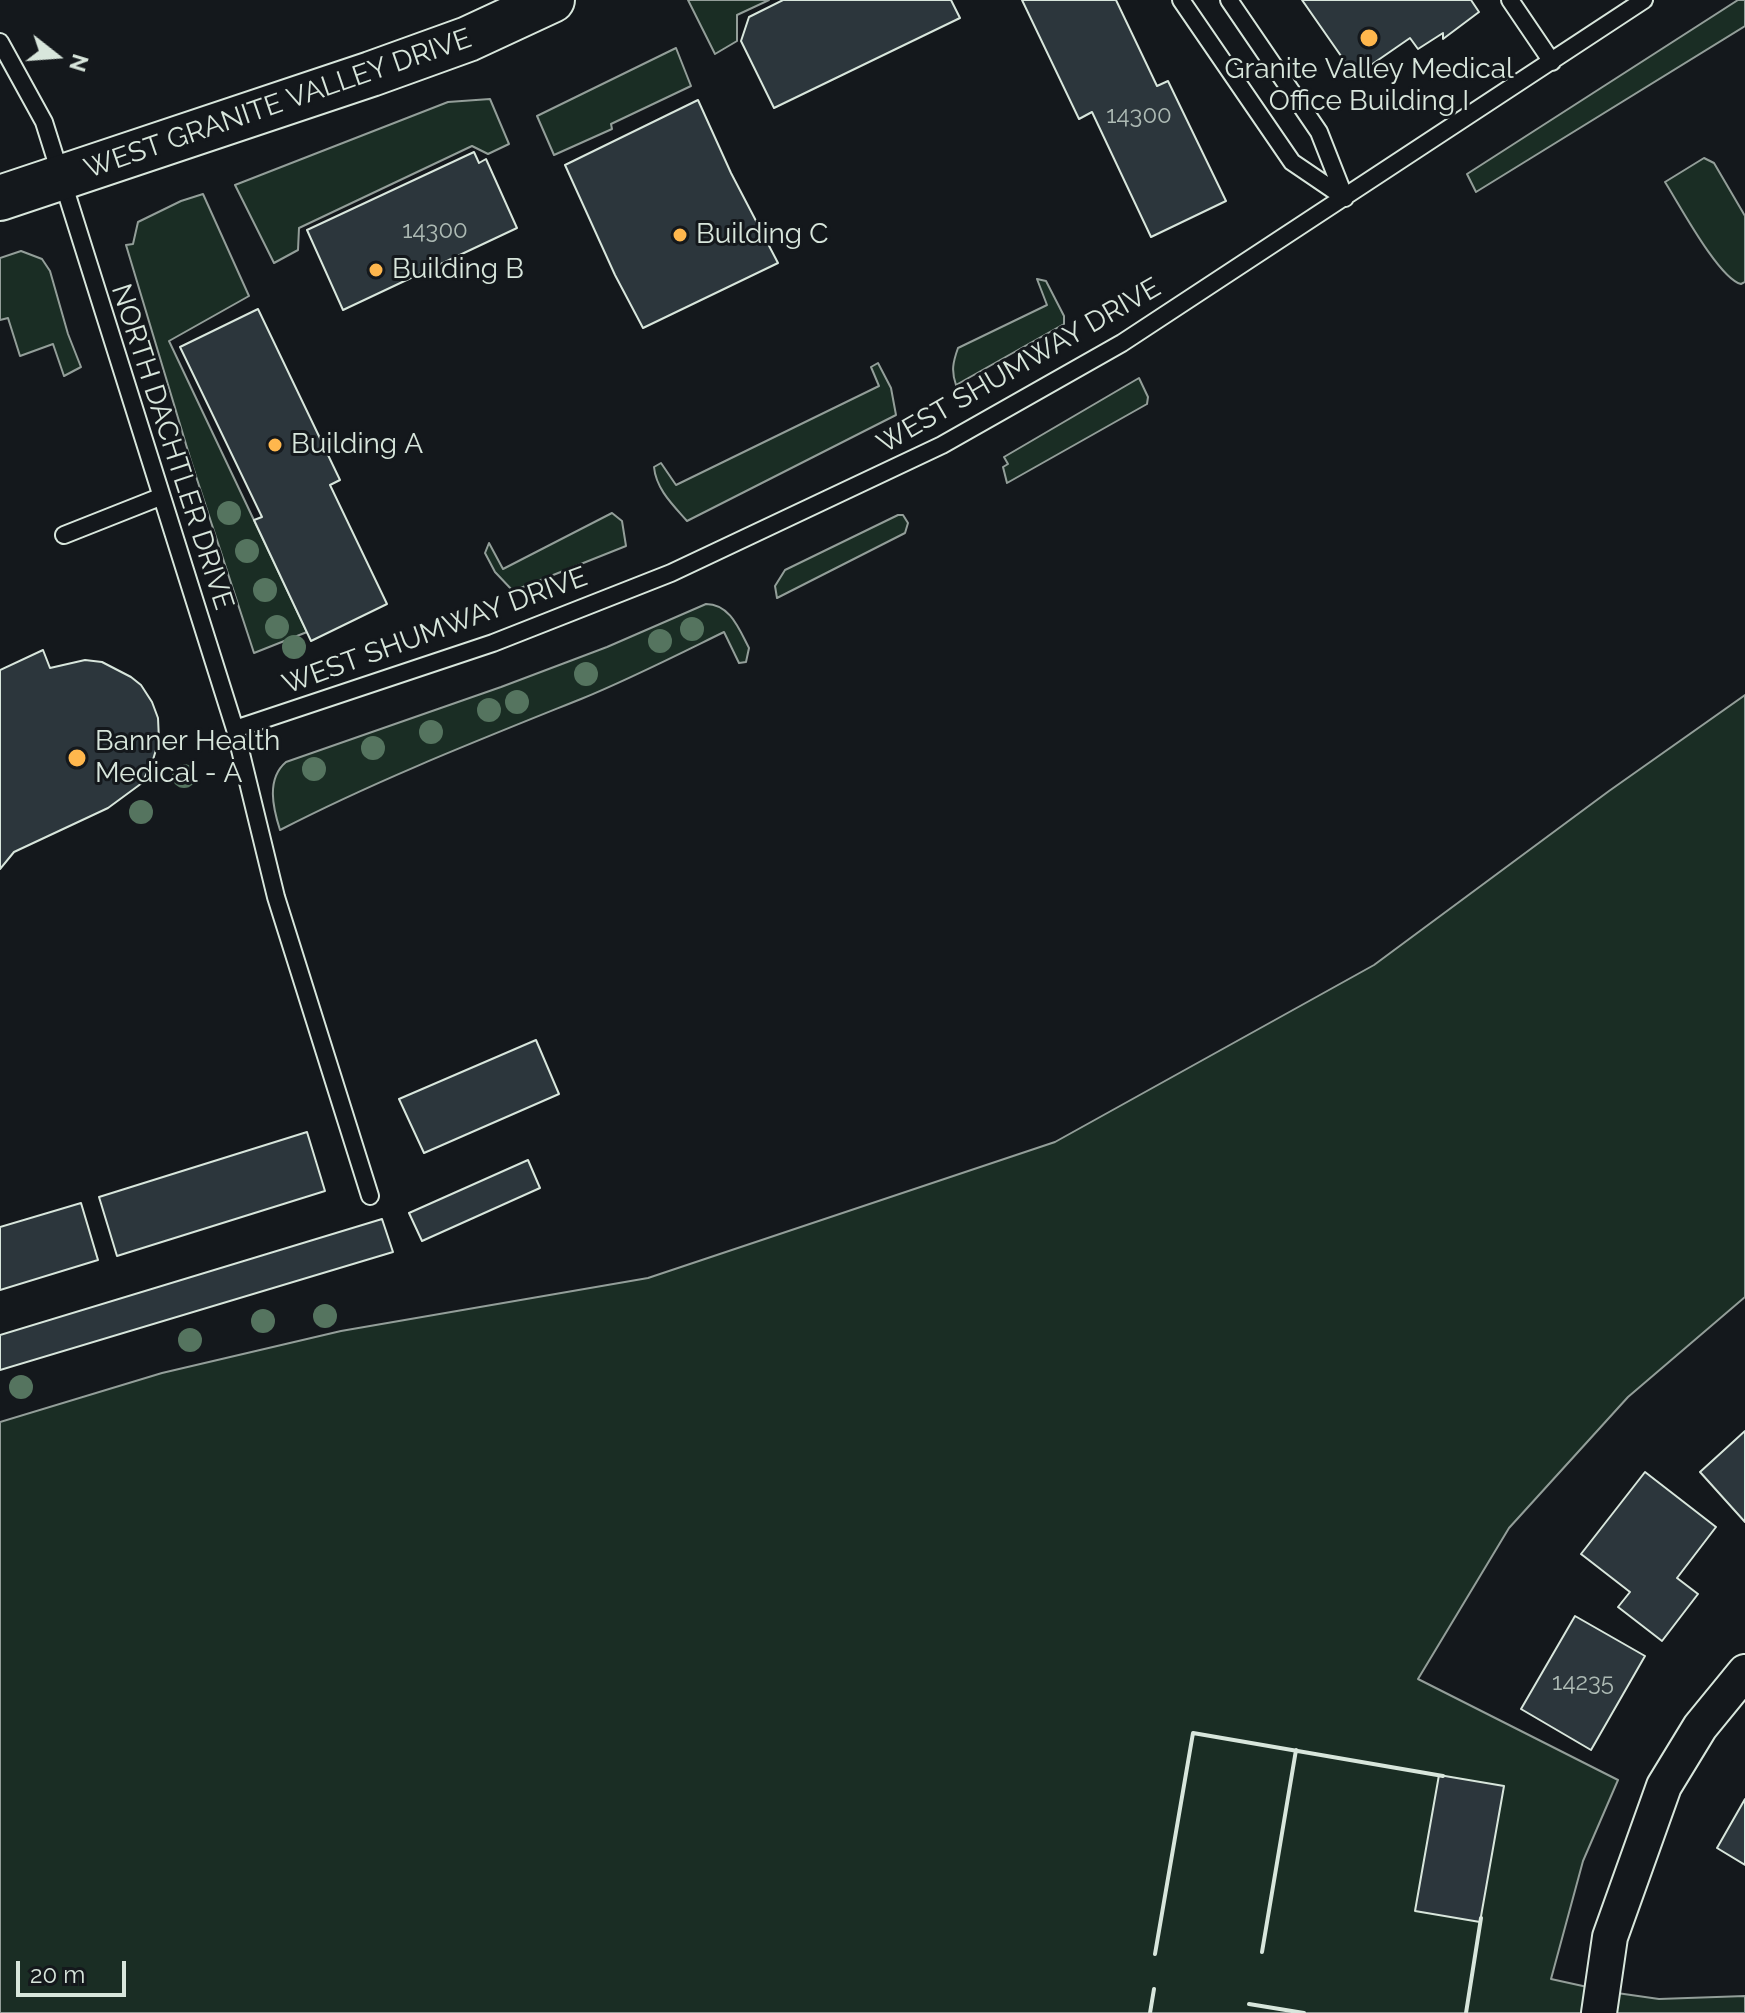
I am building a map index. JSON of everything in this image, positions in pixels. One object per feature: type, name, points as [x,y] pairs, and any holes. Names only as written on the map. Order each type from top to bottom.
[{"type":"street","name":"WEST GRANITE VALLEY DRIVE","points":[[0,198],[468,39],[552,0]]},
{"type":"street","points":[[1599,2013],[1610,1937],[1664,1786],[1700,1727],[1745,1672]]},
{"type":"lane","points":[[1181,0],[1292,162],[1345,198]]},
{"type":"lane","points":[[1229,0],[1319,132],[1345,198]]},
{"type":"lane","points":[[1510,0],[1552,62]]},
{"type":"lane","name":"WEST SHUMWAY DRIVE","points":[[235,729],[493,643],[671,573],[942,445],[1122,343],[1644,0]]},
{"type":"lane","name":"NORTH DACHTLER DRIVE","points":[[0,42],[44,122],[235,729],[276,897],[370,1196]]},
{"type":"lane","points":[[64,535],[160,497]]},
{"type":"green space","points":[[688,0],[769,0],[737,15],[737,41],[715,54]]},
{"type":"green space","points":[[1738,0],[1745,0],[1745,26],[1476,192],[1467,174]]},
{"type":"green space","points":[[676,48],[691,86],[611,124],[612,129],[554,155],[537,116]]},
{"type":"green space","points":[[490,99],[509,144],[488,154],[472,146],[299,228],[298,250],[274,263],[235,185],[448,102]]},
{"type":"green space","points":[[1704,158],[1714,163],[1745,216],[1745,282],[1741,284],[1732,279],[1711,255],[1665,182]]},
{"type":"green space","points":[[203,194],[249,296],[169,341],[307,632],[254,653],[191,461],[126,245],[133,244],[138,222]]},
{"type":"green space","points":[[21,251],[42,259],[50,271],[81,367],[64,376],[53,344],[20,356],[8,318],[0,320],[0,258]]},
{"type":"green space","points":[[1037,279],[1046,281],[1064,316],[1064,324],[956,385],[953,366],[958,348],[1047,305]]},
{"type":"green space","points":[[878,363],[891,388],[896,415],[687,521],[662,490],[654,467],[661,463],[676,485],[879,386],[871,367]]},
{"type":"green space","points":[[1139,378],[1148,397],[1147,404],[1007,483],[1003,467],[1008,464],[1004,457]]},
{"type":"green space","points":[[612,513],[622,521],[626,546],[513,591],[495,572],[485,553],[489,543],[503,569]]},
{"type":"green space","points":[[903,515],[908,523],[905,533],[777,598],[775,586],[785,570]]},
{"type":"green space","points":[[706,604],[721,608],[733,619],[749,648],[746,662],[739,663],[724,632],[581,699],[391,777],[280,830],[273,785],[286,762],[501,687],[607,647]]},
{"type":"green space","points":[[1745,695],[1745,1297],[1628,1397],[1509,1528],[1418,1679],[1618,1780],[1583,1861],[1551,1979],[1659,1999],[1745,1996],[1745,2013],[0,2013],[0,1422],[162,1373],[341,1331],[648,1278],[1055,1142],[1374,965],[1609,791]]},
{"type":"building","points":[[783,0],[951,0],[960,18],[774,108],[741,41],[749,17]]},
{"type":"building","points":[[1022,0],[1116,0],[1157,86],[1168,81],[1226,201],[1151,237],[1092,112],[1079,119]]},
{"type":"building","name":"Granite Valley Medical Office Building I","points":[[1302,0],[1471,0],[1479,12],[1443,39],[1443,33],[1418,49],[1410,38],[1355,76]]},
{"type":"building","name":"Building C","points":[[698,100],[731,173],[778,263],[643,328],[565,165]]},
{"type":"building","name":"Building B","points":[[474,152],[479,163],[486,159],[517,228],[343,310],[307,230]]},
{"type":"building","name":"Building A","points":[[258,309],[340,480],[330,485],[387,604],[311,641],[254,520],[262,517],[180,347]]},
{"type":"building","name":"Banner Health Medical - A","points":[[43,650],[50,668],[85,660],[102,662],[131,677],[141,685],[152,702],[158,718],[159,740],[142,783],[108,808],[14,852],[0,869],[0,670]]},
{"type":"building","points":[[536,1040],[559,1094],[424,1153],[399,1099]]},
{"type":"building","points":[[307,1132],[325,1191],[117,1256],[99,1197]]},
{"type":"building","points":[[528,1160],[540,1188],[422,1241],[409,1213]]},
{"type":"building","points":[[81,1203],[98,1260],[0,1290],[0,1227]]},
{"type":"building","points":[[382,1219],[393,1252],[0,1370],[0,1335]]},
{"type":"building","points":[[1745,1431],[1745,1522],[1700,1472]]},
{"type":"building","points":[[1645,1472],[1716,1527],[1677,1578],[1698,1594],[1662,1641],[1618,1607],[1630,1592],[1581,1554]]},
{"type":"building","points":[[1575,1616],[1645,1656],[1591,1750],[1521,1709]]},
{"type":"building","points":[[1439,1775],[1504,1786],[1480,1922],[1415,1911]]},
{"type":"building","points":[[1745,1799],[1745,1865],[1717,1848]]},
{"type":"wall","points":[[1155,1954],[1193,1733],[1443,1776]]},
{"type":"wall","points":[[1262,1952],[1296,1750]]},
{"type":"wall","points":[[1466,2013],[1481,1918]]},
{"type":"wall","points":[[1150,2013],[1154,1989]]},
{"type":"wall","points":[[1249,2004],[1304,2013]]},
{"type":"place","name":"Granite Valley Medical Office Building I","points":[[1369,38]]},
{"type":"place","name":"Building C","points":[[680,235]]},
{"type":"place","name":"Building B","points":[[376,270]]},
{"type":"place","name":"Building A","points":[[275,445]]},
{"type":"place","name":"Banner Health Medical - A","points":[[77,758]]}]
